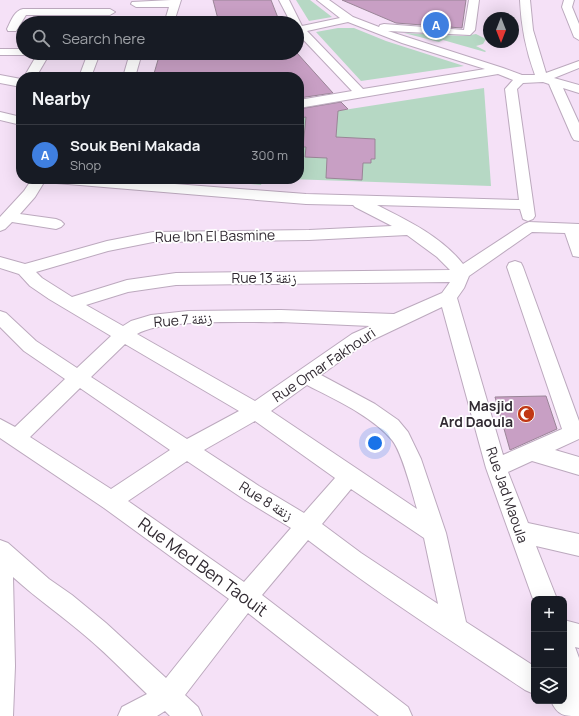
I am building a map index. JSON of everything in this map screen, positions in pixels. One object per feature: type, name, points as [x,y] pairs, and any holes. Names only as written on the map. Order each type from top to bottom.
[{"type":"street","points":[[284,0],[292,16]]},
{"type":"street","points":[[322,0],[349,19],[406,41],[499,70],[520,79],[548,80],[579,89]]},
{"type":"street","points":[[363,25],[466,33],[470,30],[474,0]]},
{"type":"street","points":[[525,0],[525,10],[531,45],[579,137]]},
{"type":"street","points":[[569,0],[567,7],[578,30]]},
{"type":"street","points":[[30,12],[36,2]]},
{"type":"street","points":[[136,4],[176,2],[172,16]]},
{"type":"street","points":[[20,16],[23,12],[112,8],[109,16]]},
{"type":"street","points":[[304,26],[349,19]]},
{"type":"street","points":[[0,28],[16,29]]},
{"type":"street","points":[[304,34],[360,93]]},
{"type":"street","points":[[0,52],[16,52]]},
{"type":"street","points":[[33,72],[40,60]]},
{"type":"street","points":[[86,72],[91,60]]},
{"type":"street","points":[[130,72],[134,60]]},
{"type":"street","points":[[548,80],[579,64]]},
{"type":"street","points":[[304,103],[499,70]]},
{"type":"street","points":[[0,79],[16,82]]},
{"type":"street","points":[[520,79],[511,89],[529,227]]},
{"type":"street","points":[[0,116],[16,120]]},
{"type":"street","points":[[4,221],[30,194],[35,184]]},
{"type":"street","points":[[125,184],[267,197],[526,205]]},
{"type":"street","points":[[347,200],[372,209],[410,230],[456,263],[461,274]]},
{"type":"street","points":[[4,221],[56,224]]},
{"type":"street","points":[[448,297],[456,288],[461,274],[529,227],[575,229],[579,252]]},
{"type":"street","name":"Rue Ibn El Basmine","points":[[25,270],[106,246],[153,237],[308,235],[410,230]]},
{"type":"street","points":[[0,262],[25,270],[45,288],[71,304],[256,411],[349,476],[435,533]]},
{"type":"street","points":[[496,468],[576,431],[515,267]]},
{"type":"street","name":"Rue 13 زنقة","points":[[71,304],[127,286],[176,279],[461,274]]},
{"type":"street","name":"Rue Omar Fakhouri","points":[[111,501],[186,450],[256,411],[358,339],[448,297]]},
{"type":"street","name":"Rue Jad Maoula","points":[[448,297],[496,468],[544,596]]},
{"type":"street","name":"Rue 7 زنقة","points":[[8,432],[78,378],[124,334],[137,326],[151,321],[188,317],[281,316],[396,320]]},
{"type":"street","name":"Rue 8 زنقة","points":[[0,317],[30,346],[186,450],[307,526],[353,561],[531,680]]},
{"type":"street","points":[[306,376],[334,390],[381,419],[400,436],[419,482],[435,533],[456,630]]},
{"type":"street","name":"Rue Med Ben Taouit","points":[[8,432],[111,501],[245,598],[332,662],[400,716]]},
{"type":"street","points":[[530,452],[579,466]]},
{"type":"street","points":[[131,716],[168,696],[245,598],[349,476]]},
{"type":"street","points":[[520,532],[579,545]]},
{"type":"street","points":[[0,551],[41,587],[64,603],[98,631],[189,716]]},
{"type":"street","points":[[0,568],[2,582],[3,666],[0,716]]},
{"type":"street","points":[[567,633],[579,636]]},
{"type":"street","points":[[567,659],[579,693]]},
{"type":"street","points":[[567,703],[579,711]]},
{"type":"green space","points":[[296,0],[310,0],[332,17],[309,21]]},
{"type":"green space","points":[[338,28],[354,28],[386,41],[464,66],[361,81],[316,32]]},
{"type":"green space","points":[[404,33],[464,36],[476,34],[483,38],[483,44],[476,46],[486,51],[485,52],[443,40],[439,42]]},
{"type":"green space","points":[[484,88],[491,186],[304,180],[304,116]]},
{"type":"building","points":[[213,0],[271,0],[277,16],[217,16]]},
{"type":"building","points":[[342,0],[466,0],[462,28],[396,23]]},
{"type":"building","points":[[158,60],[303,60],[333,93],[304,97],[304,72],[154,72]]},
{"type":"building","points":[[341,102],[348,109],[338,111],[336,137],[375,139],[375,159],[371,159],[371,163],[363,163],[362,180],[326,178],[327,158],[305,157],[306,147],[304,147],[304,137],[306,117],[304,117],[304,108]]},
{"type":"building","name":"Masjid Ard Daoula","points":[[546,396],[557,429],[510,450],[495,397]]},
{"type":"place","name":"Souk Beni Makada","points":[[436,25]]},
{"type":"place","name":"Masjid Ard Daoula","points":[[526,414]]}]
